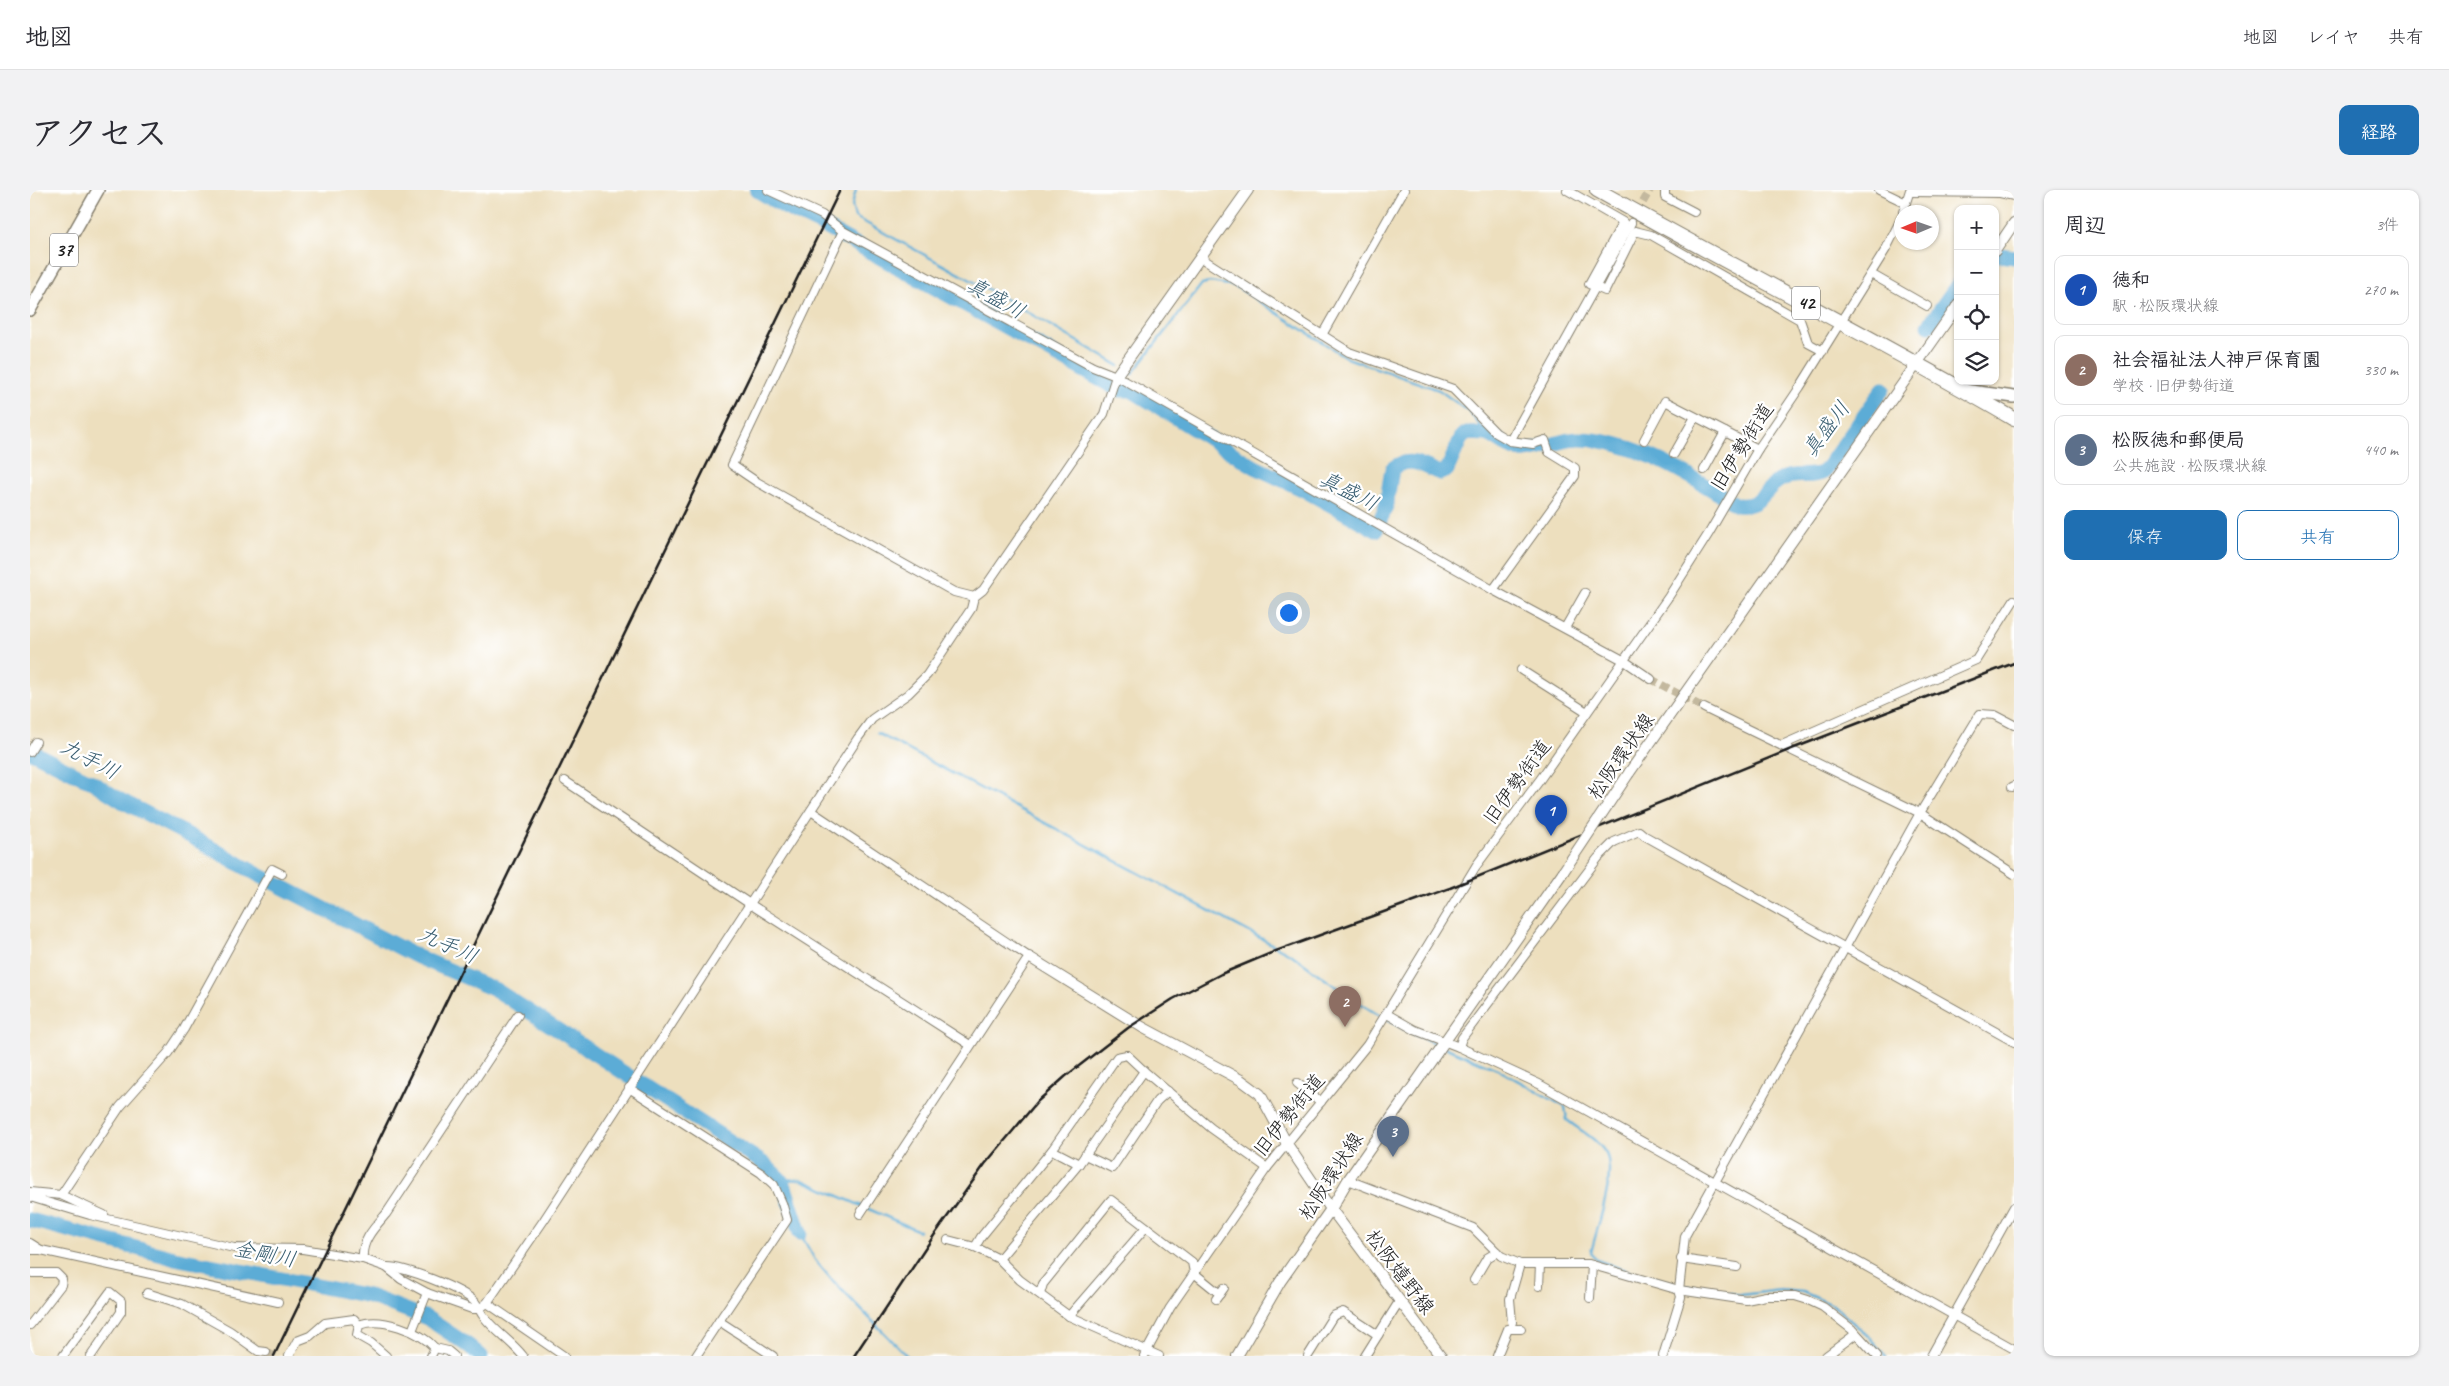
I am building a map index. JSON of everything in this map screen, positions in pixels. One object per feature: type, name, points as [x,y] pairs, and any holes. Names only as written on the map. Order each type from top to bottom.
[{"type":"highway","name":"42","points":[[1596,190],[1707,252],[1841,322],[2014,419]]},
{"type":"main road","name":"37","points":[[30,310],[98,190]]},
{"type":"main road","points":[[1117,374],[1248,190]]},
{"type":"main road","points":[[1996,250],[2014,223]]},
{"type":"main road","name":"松阪環状線","points":[[1237,1356],[1280,1282],[1331,1209],[1348,1180],[1446,1042],[1629,773],[1954,311]]},
{"type":"main road","points":[[1964,390],[2014,397]]},
{"type":"main road","name":"松阪嬉野線","points":[[1028,957],[1142,1027],[1248,1085],[1260,1094],[1288,1144],[1331,1209],[1441,1356]]},
{"type":"street","points":[[768,190],[822,215],[842,230],[1093,367],[1117,374],[1385,529],[1623,660],[1651,679]]},
{"type":"street","points":[[1322,335],[1404,190]]},
{"type":"street","points":[[1567,190],[1623,222],[1589,284],[1604,291],[1635,231],[1651,235],[1800,320],[1808,344],[1823,351]]},
{"type":"street","points":[[1665,190],[1665,197],[1694,212]]},
{"type":"street","points":[[1879,190],[1906,203],[1910,191],[2000,193],[2014,196]]},
{"type":"street","points":[[1510,441],[1631,223]]},
{"type":"street","points":[[842,230],[732,465],[757,482],[954,592],[974,597]]},
{"type":"street","name":"旧伊勢街道","points":[[1145,1353],[1170,1308],[1267,1168],[1367,1045],[1476,866],[1539,782],[1669,596],[1758,449],[1871,274],[1894,233]]},
{"type":"street","points":[[1201,258],[1349,352],[1453,389],[1496,433],[1510,441],[1533,444],[1545,440],[1548,452],[1575,468],[1575,476],[1493,590]]},
{"type":"street","points":[[1871,274],[1927,306]]},
{"type":"street","points":[[386,1267],[401,1280],[426,1296],[472,1309],[479,1309],[487,1303],[544,1220],[872,719],[908,694],[927,675],[971,609],[974,597],[983,590],[1104,414],[1117,374]]},
{"type":"street","points":[[1644,440],[1665,401],[1758,449]]},
{"type":"street","points":[[1674,454],[1695,416]]},
{"type":"street","points":[[1704,470],[1725,432]]},
{"type":"street","points":[[1565,628],[1585,593]]},
{"type":"street","points":[[1782,745],[1976,660],[2014,600]]},
{"type":"street","points":[[1521,670],[1587,712]]},
{"type":"street","points":[[1704,708],[1920,813],[2014,874]]},
{"type":"street","points":[[1663,1356],[1681,1297],[1679,1290],[1681,1258],[1685,1236],[1920,813],[1980,714],[1995,715],[2014,725]]},
{"type":"street","points":[[30,752],[36,742]]},
{"type":"street","points":[[565,780],[750,904],[970,1045]]},
{"type":"street","points":[[811,811],[1028,957],[860,1214]]},
{"type":"street","points":[[1459,1047],[1462,1038],[1598,858],[1614,842],[1639,831],[2014,1042]]},
{"type":"street","points":[[60,1195],[120,1107],[168,1053],[184,1029],[272,869],[282,874]]},
{"type":"street","points":[[1387,1014],[1415,1030],[1459,1047],[1509,1075],[1539,1084],[2014,1349]]},
{"type":"street","points":[[363,1259],[362,1251],[368,1235],[391,1207],[518,1015]]},
{"type":"street","points":[[975,1247],[981,1237],[1052,1150],[1118,1057],[1127,1055],[1212,1128],[1267,1168]]},
{"type":"street","points":[[999,1259],[1085,1155],[1144,1071]]},
{"type":"street","points":[[1297,1083],[1321,1102]]},
{"type":"street","points":[[629,1088],[749,1164],[774,1185],[782,1202],[787,1220],[696,1356]]},
{"type":"street","points":[[1085,1155],[1112,1168],[1157,1101],[1168,1092]]},
{"type":"street","points":[[1052,1150],[1078,1164]]},
{"type":"street","points":[[1348,1180],[1473,1228],[1501,1256],[1520,1264],[1592,1265],[1679,1290],[1746,1300],[1766,1296],[1795,1296],[1823,1307],[1854,1331],[1877,1356]]},
{"type":"street","points":[[30,1192],[60,1195],[103,1214],[108,1220]]},
{"type":"street","points":[[30,1197],[108,1220],[234,1248],[303,1248],[363,1259],[386,1267],[394,1267],[418,1274],[461,1292],[474,1302],[484,1318],[512,1342],[523,1356]]},
{"type":"street","points":[[1040,1294],[1043,1284],[1111,1200],[1192,1262],[1194,1273],[1220,1294]]},
{"type":"street","points":[[1931,1356],[2014,1207]]},
{"type":"street","points":[[1070,1316],[1146,1227]]},
{"type":"street","points":[[948,1240],[975,1247],[999,1259],[1020,1280],[1070,1316],[1145,1353],[1159,1356]]},
{"type":"street","points":[[30,1243],[41,1250]]},
{"type":"street","points":[[30,1250],[41,1250],[278,1302]]},
{"type":"street","points":[[1474,1280],[1487,1258],[1497,1252]]},
{"type":"street","points":[[1681,1258],[1737,1266]]},
{"type":"street","points":[[1512,1322],[1510,1299],[1520,1264]]},
{"type":"street","points":[[1539,1286],[1540,1265]]},
{"type":"street","points":[[1590,1298],[1592,1265]]},
{"type":"street","points":[[30,1273],[56,1274],[62,1279],[61,1285],[30,1325]]},
{"type":"street","points":[[63,1356],[110,1292],[121,1301],[121,1312],[91,1356]]},
{"type":"street","points":[[147,1294],[182,1304],[230,1331],[258,1351],[266,1352]]},
{"type":"street","points":[[412,1331],[426,1296]]},
{"type":"street","points":[[1365,1356],[1400,1300]]},
{"type":"street","points":[[487,1303],[564,1356]]},
{"type":"street","points":[[1308,1356],[1333,1316],[1343,1312],[1378,1335]]},
{"type":"street","points":[[289,1356],[297,1340],[310,1336],[324,1323],[354,1319],[359,1325]]},
{"type":"street","points":[[720,1321],[773,1356]]},
{"type":"street","points":[[359,1325],[366,1322],[412,1331],[427,1339],[435,1348],[451,1354]]},
{"type":"street","points":[[359,1325],[357,1335],[371,1343],[386,1356]]},
{"type":"street","points":[[1497,1356],[1508,1329],[1521,1329]]},
{"type":"street","points":[[1826,1356],[1853,1336],[1854,1331]]},
{"type":"street","points":[[431,1356],[435,1348]]},
{"type":"waterway","name":"真盛川","points":[[757,190],[788,209],[827,228],[1119,390],[1131,390],[1255,467],[1302,489],[1376,530],[1386,506],[1392,469],[1398,465],[1410,462],[1440,473],[1447,470],[1462,436],[1467,433],[1486,434],[1514,449],[1520,450],[1535,449],[1572,439],[1601,441],[1621,446],[1642,453],[1682,472],[1737,505],[1746,505],[1758,500],[1782,479],[1824,472],[1883,389]]},
{"type":"waterway","points":[[856,190],[852,205],[855,217],[1002,297],[1119,366]]},
{"type":"waterway","name":"真盛川","points":[[1999,255],[2014,257]]},
{"type":"waterway","points":[[1124,369],[1132,374],[1202,284],[1210,282],[1235,286],[1347,358],[1439,390],[1469,412],[1487,434]]},
{"type":"waterway","name":"真盛川","points":[[1929,325],[1954,290]]},
{"type":"waterway","points":[[877,733],[1292,955],[1344,993],[1381,1016],[1439,1045]]},
{"type":"waterway","name":"九手川","points":[[30,751],[92,782],[122,801],[192,837],[257,874],[418,957],[496,990],[763,1163],[780,1179],[785,1187],[800,1233]]},
{"type":"waterway","points":[[1444,1047],[1497,1069],[1565,1107],[1567,1120],[1601,1147],[1608,1161],[1608,1187],[1591,1253],[1597,1260],[1633,1273]]},
{"type":"waterway","points":[[780,1179],[802,1180],[919,1231]]},
{"type":"waterway","name":"金剛川","points":[[30,1220],[174,1258],[369,1296],[427,1318],[481,1356]]},
{"type":"waterway","points":[[800,1233],[815,1260],[831,1279],[907,1356]]},
{"type":"waterway","points":[[1645,1276],[1684,1286],[1741,1295],[1780,1290],[1803,1292],[1833,1305],[1868,1336],[1886,1356]]},
{"type":"tunnel","points":[[1631,223],[1650,190]]},
{"type":"tunnel","points":[[1651,679],[1704,708]]},
{"type":"tunnel","points":[[266,1352],[274,1356]]},
{"type":"railway","points":[[274,1356],[840,190]]},
{"type":"railway","points":[[854,1356],[935,1234],[985,1164],[1038,1101],[1066,1076],[1128,1028],[1173,999],[1221,974],[1276,951],[1450,888],[1789,750],[2014,663]]},
{"type":"place","name":"徳和","points":[[1551,836]]},
{"type":"place","name":"社会福祉法人神戸保育園","points":[[1345,1027]]},
{"type":"place","name":"松阪徳和郵便局","points":[[1393,1157]]}]
